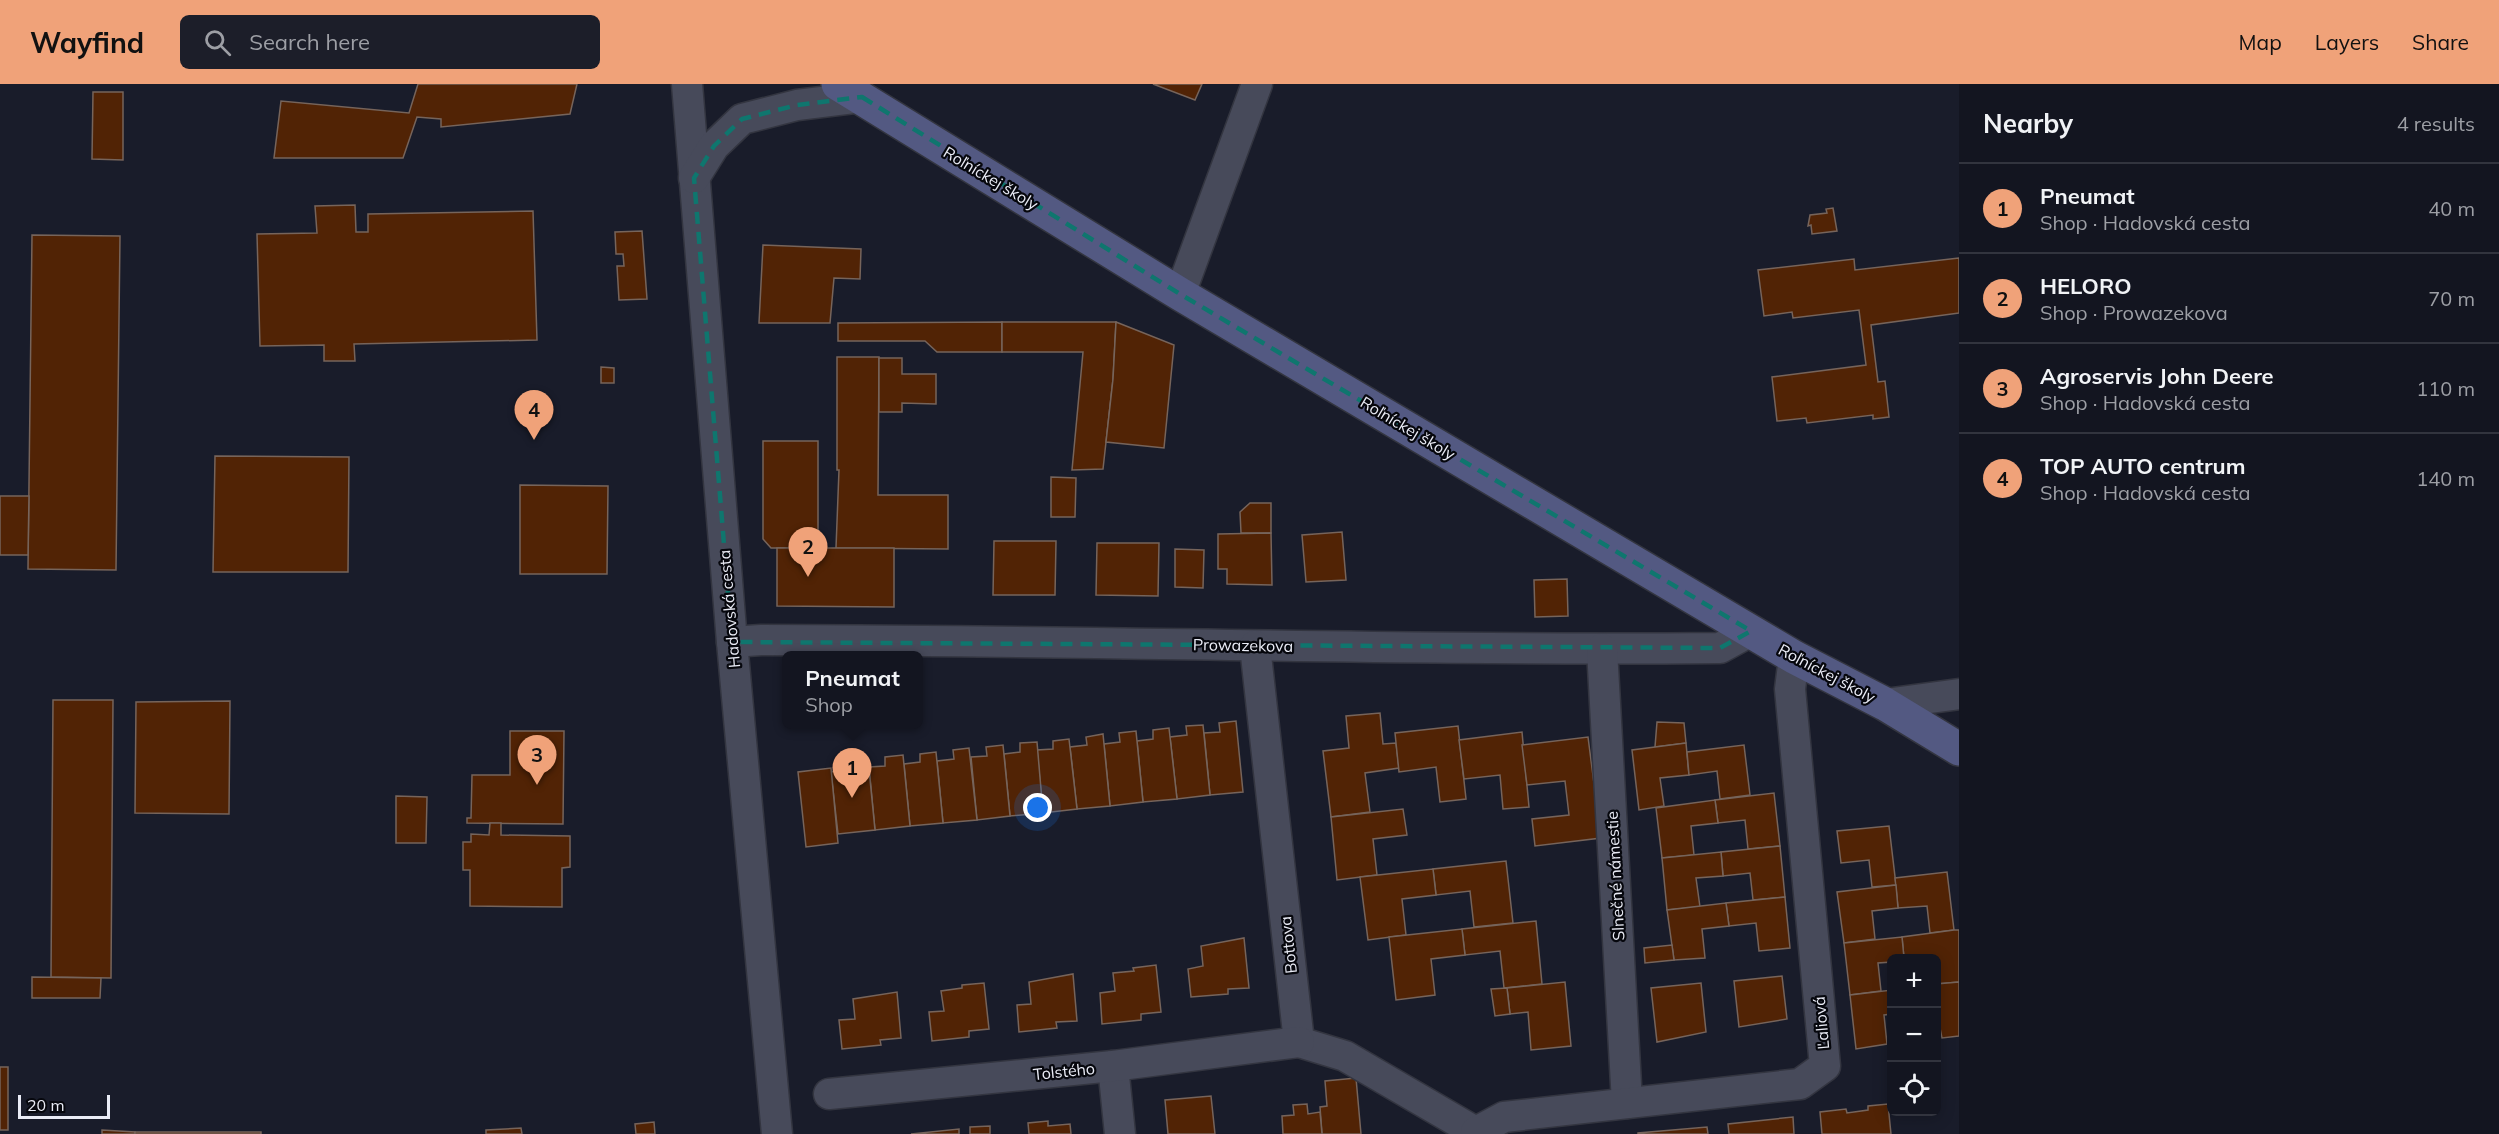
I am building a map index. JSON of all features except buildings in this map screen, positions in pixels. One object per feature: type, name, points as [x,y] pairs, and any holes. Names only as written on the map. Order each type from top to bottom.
[{"type":"main road","name":"Roľníckej školy","points":[[851,88],[902,125],[1180,294],[1794,657],[1885,704],[1959,749]]},
{"type":"street","name":"Hadovská cesta","points":[[687,84],[732,642],[777,1134]]},
{"type":"street","points":[[1180,294],[1257,84]]},
{"type":"street","points":[[694,178],[714,146],[742,119],[851,88]]},
{"type":"street","name":"Prowazekova","points":[[732,642],[966,640],[1255,646],[1720,648],[1750,631]]},
{"type":"street","name":"Bottova","points":[[1255,646],[1299,1042]]},
{"type":"street","name":"Slnečné námestie","points":[[1602,649],[1627,1102]]},
{"type":"street","name":"Ľaliová","points":[[1477,1133],[1504,1117],[1800,1084],[1826,1066],[1790,689],[1794,657]]},
{"type":"street","points":[[1885,704],[1959,694]]},
{"type":"street","points":[[1299,1042],[1345,1056],[1477,1133]]},
{"type":"street","name":"Tolstého","points":[[829,1094],[1113,1066],[1299,1042]]},
{"type":"street","points":[[1113,1066],[1120,1134]]},
{"type":"highlighted area","points":[[862,97],[1180,294],[1751,631],[1720,648],[732,642],[694,178],[714,146],[742,119],[797,105]]},
{"type":"place","name":"TOP AUTO centrum","points":[[534,440]]},
{"type":"place","name":"HELORO","points":[[808,577]]},
{"type":"place","name":"Agroservis John Deere","points":[[537,785]]},
{"type":"place","name":"Pneumat","points":[[852,798]]}]
